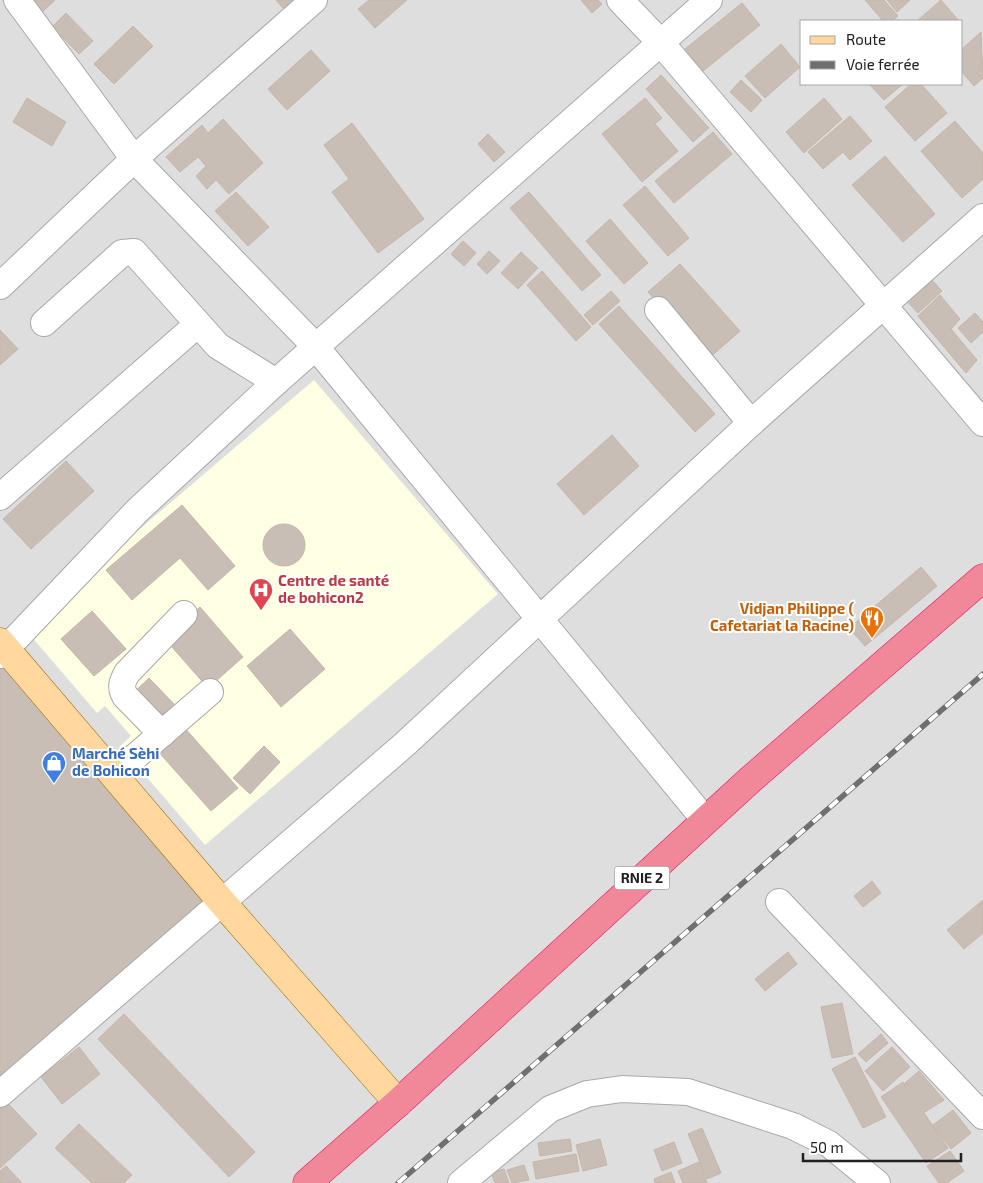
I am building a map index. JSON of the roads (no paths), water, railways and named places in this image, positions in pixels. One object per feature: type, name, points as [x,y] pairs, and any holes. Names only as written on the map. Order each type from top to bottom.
[{"type":"highway","name":"RNIE 2","points":[[307,1183],[398,1103],[705,820],[983,578]]},
{"type":"main road","points":[[2,648],[398,1103]]},
{"type":"street","points":[[17,0],[134,159],[315,346],[705,820]]},
{"type":"street","points":[[0,286],[134,159],[314,0]]},
{"type":"street","points":[[620,0],[661,43],[983,423]]},
{"type":"street","points":[[2,648],[138,510],[315,346],[709,0]]},
{"type":"street","points":[[0,1094],[221,901],[405,744],[751,423],[983,217]]},
{"type":"street","points":[[44,323],[122,253],[134,252],[218,346],[276,382]]},
{"type":"street","points":[[658,310],[751,423]]},
{"type":"street","points":[[5,483],[198,324]]},
{"type":"street","points":[[162,734],[125,696],[122,690],[122,682],[127,673],[184,614]]},
{"type":"street","points":[[114,775],[210,692]]},
{"type":"street","points":[[779,902],[983,1116]]},
{"type":"street","points":[[461,1183],[550,1109],[587,1094],[622,1089],[688,1092],[793,1126],[829,1144],[877,1183]]},
{"type":"railway","points":[[398,1183],[983,674]]},
{"type":"place","name":"Centre de santé de bohicon2","points":[[261,611]]},
{"type":"place","name":"Vidjan Philippe ( Cafetariat la Racine)","points":[[872,639]]},
{"type":"place","name":"Marché Sèhi de Bohicon","points":[[54,784]]}]
